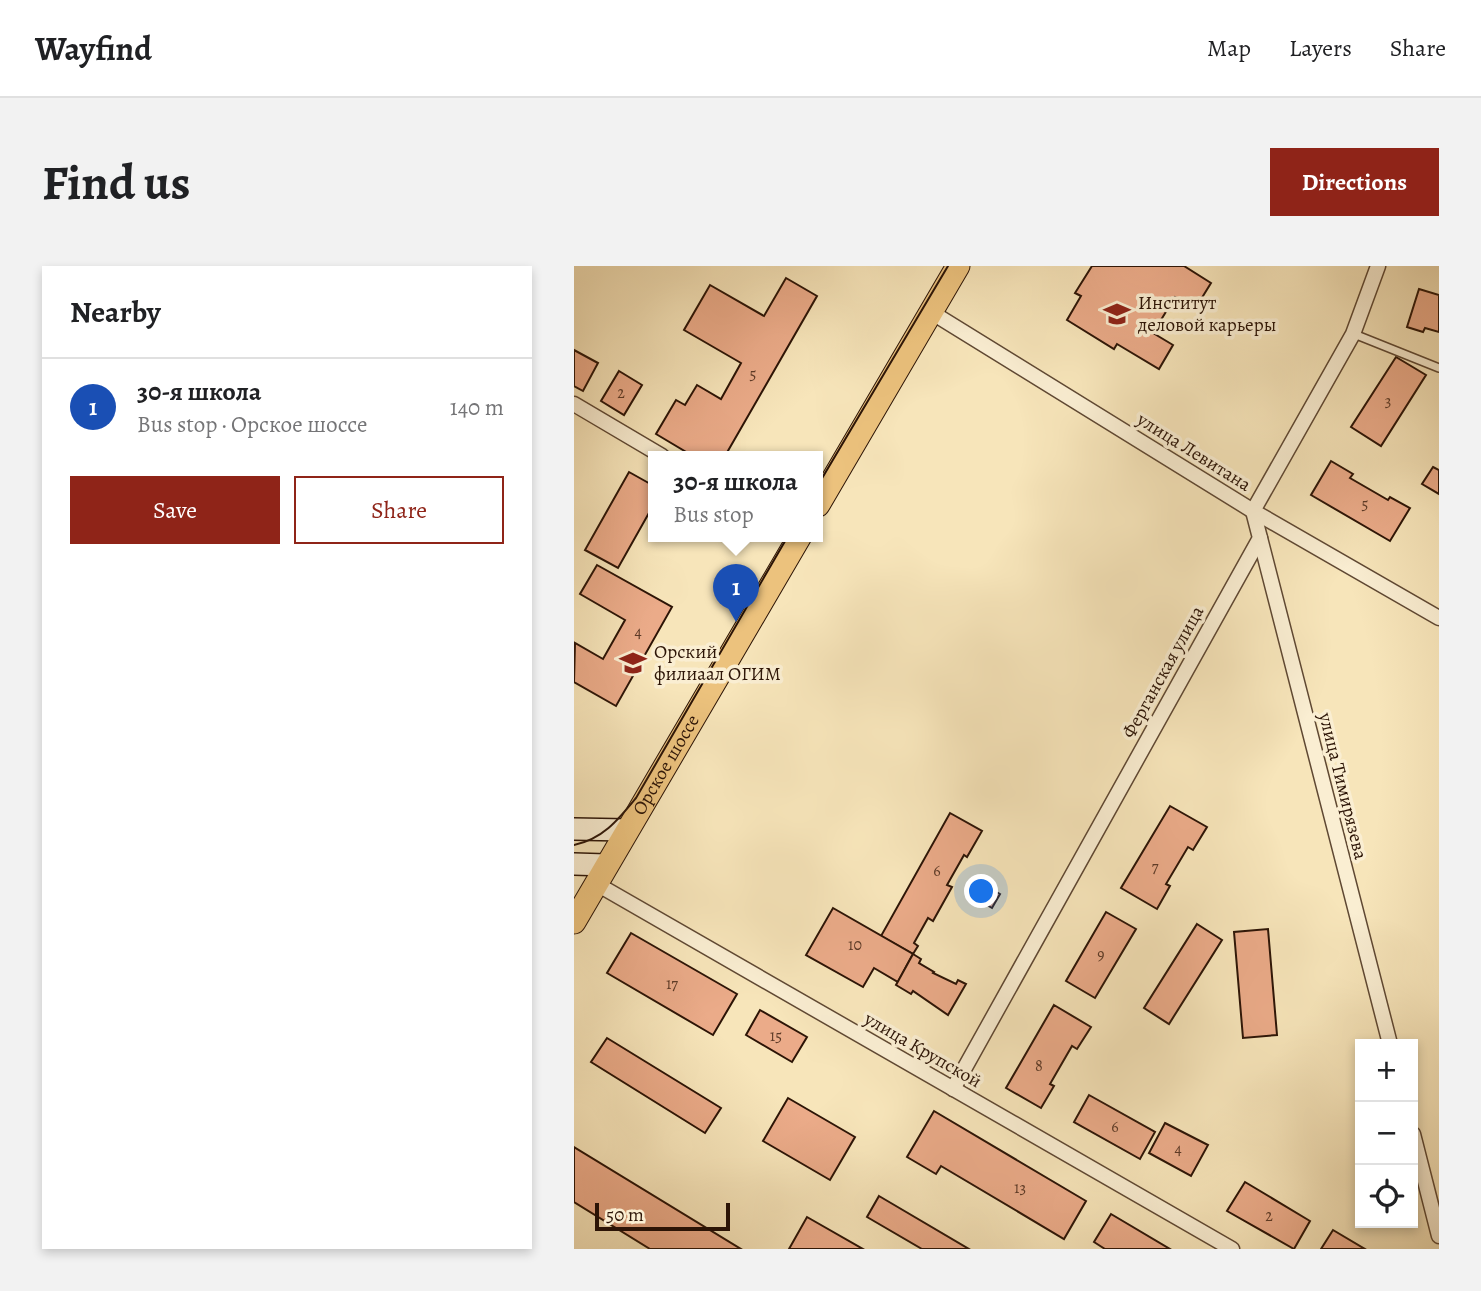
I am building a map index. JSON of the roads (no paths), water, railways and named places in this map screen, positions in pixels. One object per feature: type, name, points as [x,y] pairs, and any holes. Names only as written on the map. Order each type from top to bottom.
[{"type":"main road","points":[[823,496],[958,266]]},
{"type":"main road","name":"Орское шоссе","points":[[574,922],[796,542]]},
{"type":"main road","points":[[574,829],[627,830]]},
{"type":"main road","points":[[574,864],[600,874]]},
{"type":"street","points":[[1260,538],[1253,511],[1353,334],[1378,266]]},
{"type":"street","name":"улица Левитана","points":[[931,312],[1253,511],[1439,618]]},
{"type":"street","points":[[574,404],[654,451]]},
{"type":"street","name":"улица Тимирязева","points":[[1260,538],[1389,1039]]},
{"type":"street","name":"Ферганская улица","points":[[953,1089],[1260,538]]},
{"type":"street","name":"улица Крупской","points":[[600,874],[953,1089],[1231,1249]]},
{"type":"street","points":[[1418,1154],[1439,1236]]},
{"type":"lane","points":[[1353,334],[1439,368]]},
{"type":"tram line","points":[[823,477],[948,266]]},
{"type":"tram line","points":[[574,845],[602,833],[636,798],[785,542]]},
{"type":"place","name":"Институт деловой карьеры","points":[[1117,314]]},
{"type":"place","name":"30-я школа","points":[[736,622]]},
{"type":"place","name":"Орский филиаал ОГИМ","points":[[633,663]]}]
